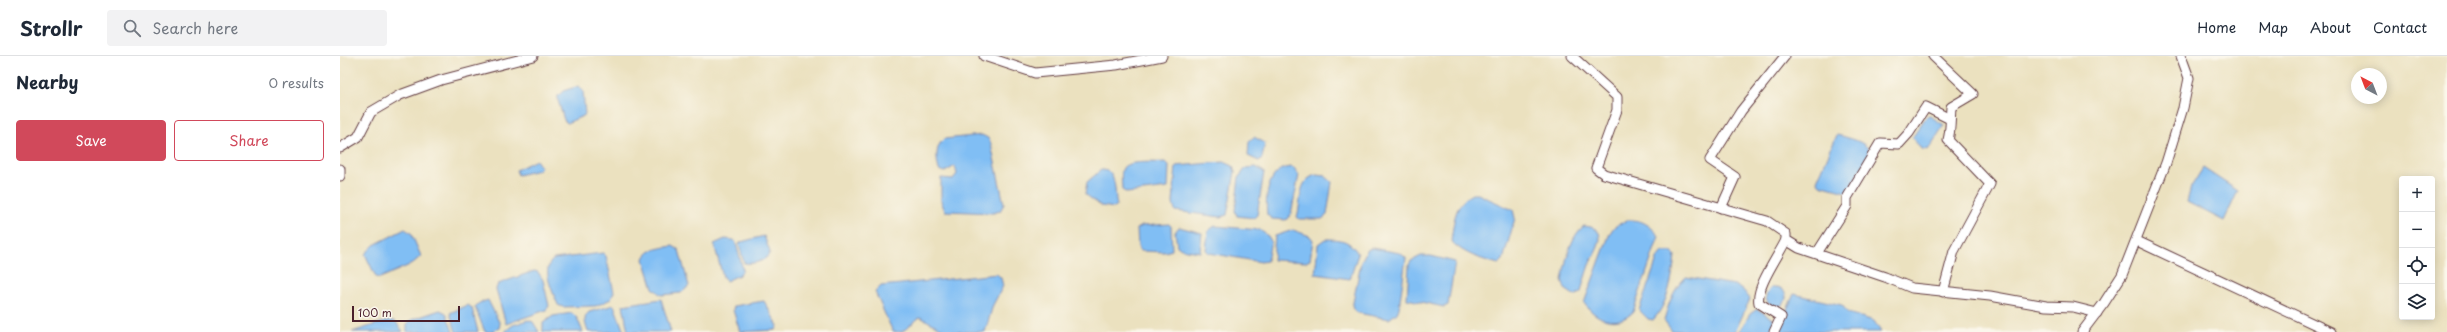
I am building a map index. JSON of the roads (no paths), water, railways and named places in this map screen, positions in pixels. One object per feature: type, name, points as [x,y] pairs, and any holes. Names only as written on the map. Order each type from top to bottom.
[{"type":"street","points":[[340,148],[358,137],[371,112],[400,95],[441,80],[533,56]]},
{"type":"street","points":[[984,56],[1036,73],[1116,65],[1162,56]]},
{"type":"street","points":[[1572,56],[1617,97],[1617,110],[1596,168],[1618,179],[1767,221],[1786,234],[1786,240],[1761,287],[1758,298],[1759,303],[1781,317],[1774,332]]},
{"type":"street","points":[[1721,208],[1735,177],[1710,160],[1741,111],[1785,56]]},
{"type":"street","points":[[1933,56],[1973,94],[1951,107],[1951,129],[1948,140],[1990,184],[1954,251],[1943,292]]},
{"type":"street","points":[[2082,332],[2097,313],[2122,275],[2137,241],[2166,163],[2183,108],[2189,78],[2181,56]]},
{"type":"street","points":[[1817,253],[1847,206],[1847,198],[1880,143],[1899,144],[1910,133],[1926,107],[1950,119]]},
{"type":"street","points":[[340,169],[340,176]]},
{"type":"street","points":[[1786,240],[1799,248],[1886,277],[1912,288],[1990,296],[2046,306],[2072,307],[2097,313]]},
{"type":"street","points":[[2137,241],[2331,332]]},
{"type":"water","points":[[579,86],[583,91],[585,115],[567,123],[564,120],[557,97],[563,91]]},
{"type":"water","points":[[1930,116],[1944,125],[1928,150],[1922,149],[1912,138],[1926,117]]},
{"type":"water","points":[[982,135],[988,138],[991,144],[1004,204],[1000,211],[993,213],[945,211],[941,201],[941,178],[953,179],[957,174],[955,166],[945,172],[939,170],[937,157],[939,145],[944,139]]},
{"type":"water","points":[[1837,135],[1865,145],[1871,152],[1849,193],[1820,185],[1817,181]]},
{"type":"water","points":[[1254,137],[1265,143],[1262,158],[1259,161],[1248,156],[1249,141]]},
{"type":"water","points":[[536,160],[541,167],[539,170],[518,175],[516,170]]},
{"type":"water","points":[[1165,162],[1169,166],[1168,188],[1127,193],[1122,190],[1121,179],[1123,168],[1126,165],[1136,163]]},
{"type":"water","points":[[1224,162],[1233,166],[1235,172],[1227,215],[1221,217],[1175,211],[1173,203],[1176,166]]},
{"type":"water","points":[[1256,167],[1264,172],[1257,215],[1254,218],[1237,216],[1235,211],[1239,177],[1246,168]]},
{"type":"water","points":[[1290,167],[1294,168],[1299,175],[1291,214],[1286,220],[1272,219],[1267,215],[1267,193],[1269,185],[1276,173],[1282,169]]},
{"type":"water","points":[[2203,168],[2238,191],[2224,221],[2187,202],[2191,187]]},
{"type":"water","points":[[1101,170],[1106,171],[1113,178],[1117,206],[1115,208],[1101,206],[1085,194],[1087,182]]},
{"type":"water","points":[[1316,175],[1325,176],[1332,182],[1327,215],[1322,219],[1299,219],[1297,217],[1303,186],[1306,181]]},
{"type":"water","points":[[1472,194],[1478,194],[1513,210],[1515,218],[1503,260],[1499,264],[1467,253],[1451,241],[1454,220],[1458,208],[1466,198]]},
{"type":"water","points":[[1627,220],[1645,224],[1659,236],[1633,312],[1620,320],[1607,320],[1594,314],[1584,303],[1610,233],[1614,227]]},
{"type":"water","points":[[1169,224],[1171,226],[1172,250],[1165,252],[1140,251],[1138,247],[1137,229],[1142,226]]},
{"type":"water","points":[[1215,226],[1260,230],[1268,236],[1271,241],[1267,261],[1261,262],[1209,253],[1206,250],[1208,231]]},
{"type":"water","points":[[1584,226],[1598,231],[1600,241],[1589,265],[1581,292],[1575,296],[1565,289],[1562,281],[1572,243],[1575,236]]},
{"type":"water","points":[[1179,227],[1202,233],[1200,252],[1181,249],[1177,246],[1175,232]]},
{"type":"water","points":[[405,229],[411,233],[421,256],[412,264],[380,278],[376,277],[365,254],[374,245]]},
{"type":"water","points":[[1293,230],[1310,236],[1313,240],[1310,260],[1306,262],[1273,260],[1275,236]]},
{"type":"water","points":[[764,236],[770,252],[766,258],[759,262],[744,263],[739,244],[741,242]]},
{"type":"water","points":[[725,239],[734,240],[736,243],[743,270],[739,275],[726,281],[723,277],[714,244]]},
{"type":"water","points":[[1325,239],[1344,241],[1355,249],[1358,254],[1350,279],[1315,274],[1318,244]]},
{"type":"water","points":[[673,246],[679,250],[689,286],[681,293],[661,295],[653,288],[644,259],[648,253],[652,251]]},
{"type":"water","points":[[1372,248],[1400,253],[1406,258],[1399,308],[1397,313],[1389,319],[1358,313],[1352,308],[1361,262],[1367,250]]},
{"type":"water","points":[[1662,252],[1671,252],[1675,255],[1674,263],[1666,298],[1658,314],[1653,320],[1648,319],[1639,310],[1658,257]]},
{"type":"water","points":[[603,253],[606,256],[614,292],[611,299],[596,306],[563,307],[558,305],[549,280],[548,268],[550,263],[554,259]]},
{"type":"water","points":[[1421,256],[1431,256],[1455,262],[1448,305],[1444,307],[1407,299],[1409,265],[1411,261]]},
{"type":"water","points":[[534,271],[538,272],[543,280],[549,306],[546,310],[506,324],[496,289],[498,284]]},
{"type":"water","points":[[997,274],[1001,278],[1003,286],[993,305],[985,332],[948,332],[920,317],[902,332],[893,332],[875,292],[881,286]]},
{"type":"water","points":[[1686,277],[1735,285],[1743,290],[1750,299],[1735,332],[1672,331],[1664,320],[1675,291]]},
{"type":"water","points":[[1776,287],[1783,290],[1786,297],[1783,304],[1776,307],[1769,304],[1766,297],[1769,290]]},
{"type":"water","points":[[1794,294],[1842,305],[1848,313],[1874,321],[1881,332],[1777,332]]},
{"type":"water","points":[[661,299],[671,332],[628,332],[623,305]]},
{"type":"water","points":[[488,300],[500,324],[499,328],[492,332],[485,332],[475,307],[479,303]]},
{"type":"water","points":[[764,301],[778,326],[776,330],[740,332],[733,310],[734,306]]},
{"type":"water","points":[[468,305],[472,308],[478,332],[456,332],[450,313]]},
{"type":"water","points":[[614,305],[624,332],[588,332],[585,319],[587,314],[589,312]]},
{"type":"water","points":[[1757,309],[1775,320],[1772,332],[1739,332],[1750,314]]},
{"type":"water","points":[[440,310],[446,313],[453,332],[407,332],[407,324],[411,320]]},
{"type":"water","points":[[572,313],[577,318],[583,332],[543,332],[543,323],[553,316]]},
{"type":"water","points":[[390,320],[396,322],[403,332],[352,332]]},
{"type":"water","points":[[528,320],[533,322],[539,332],[504,332],[513,325]]}]
